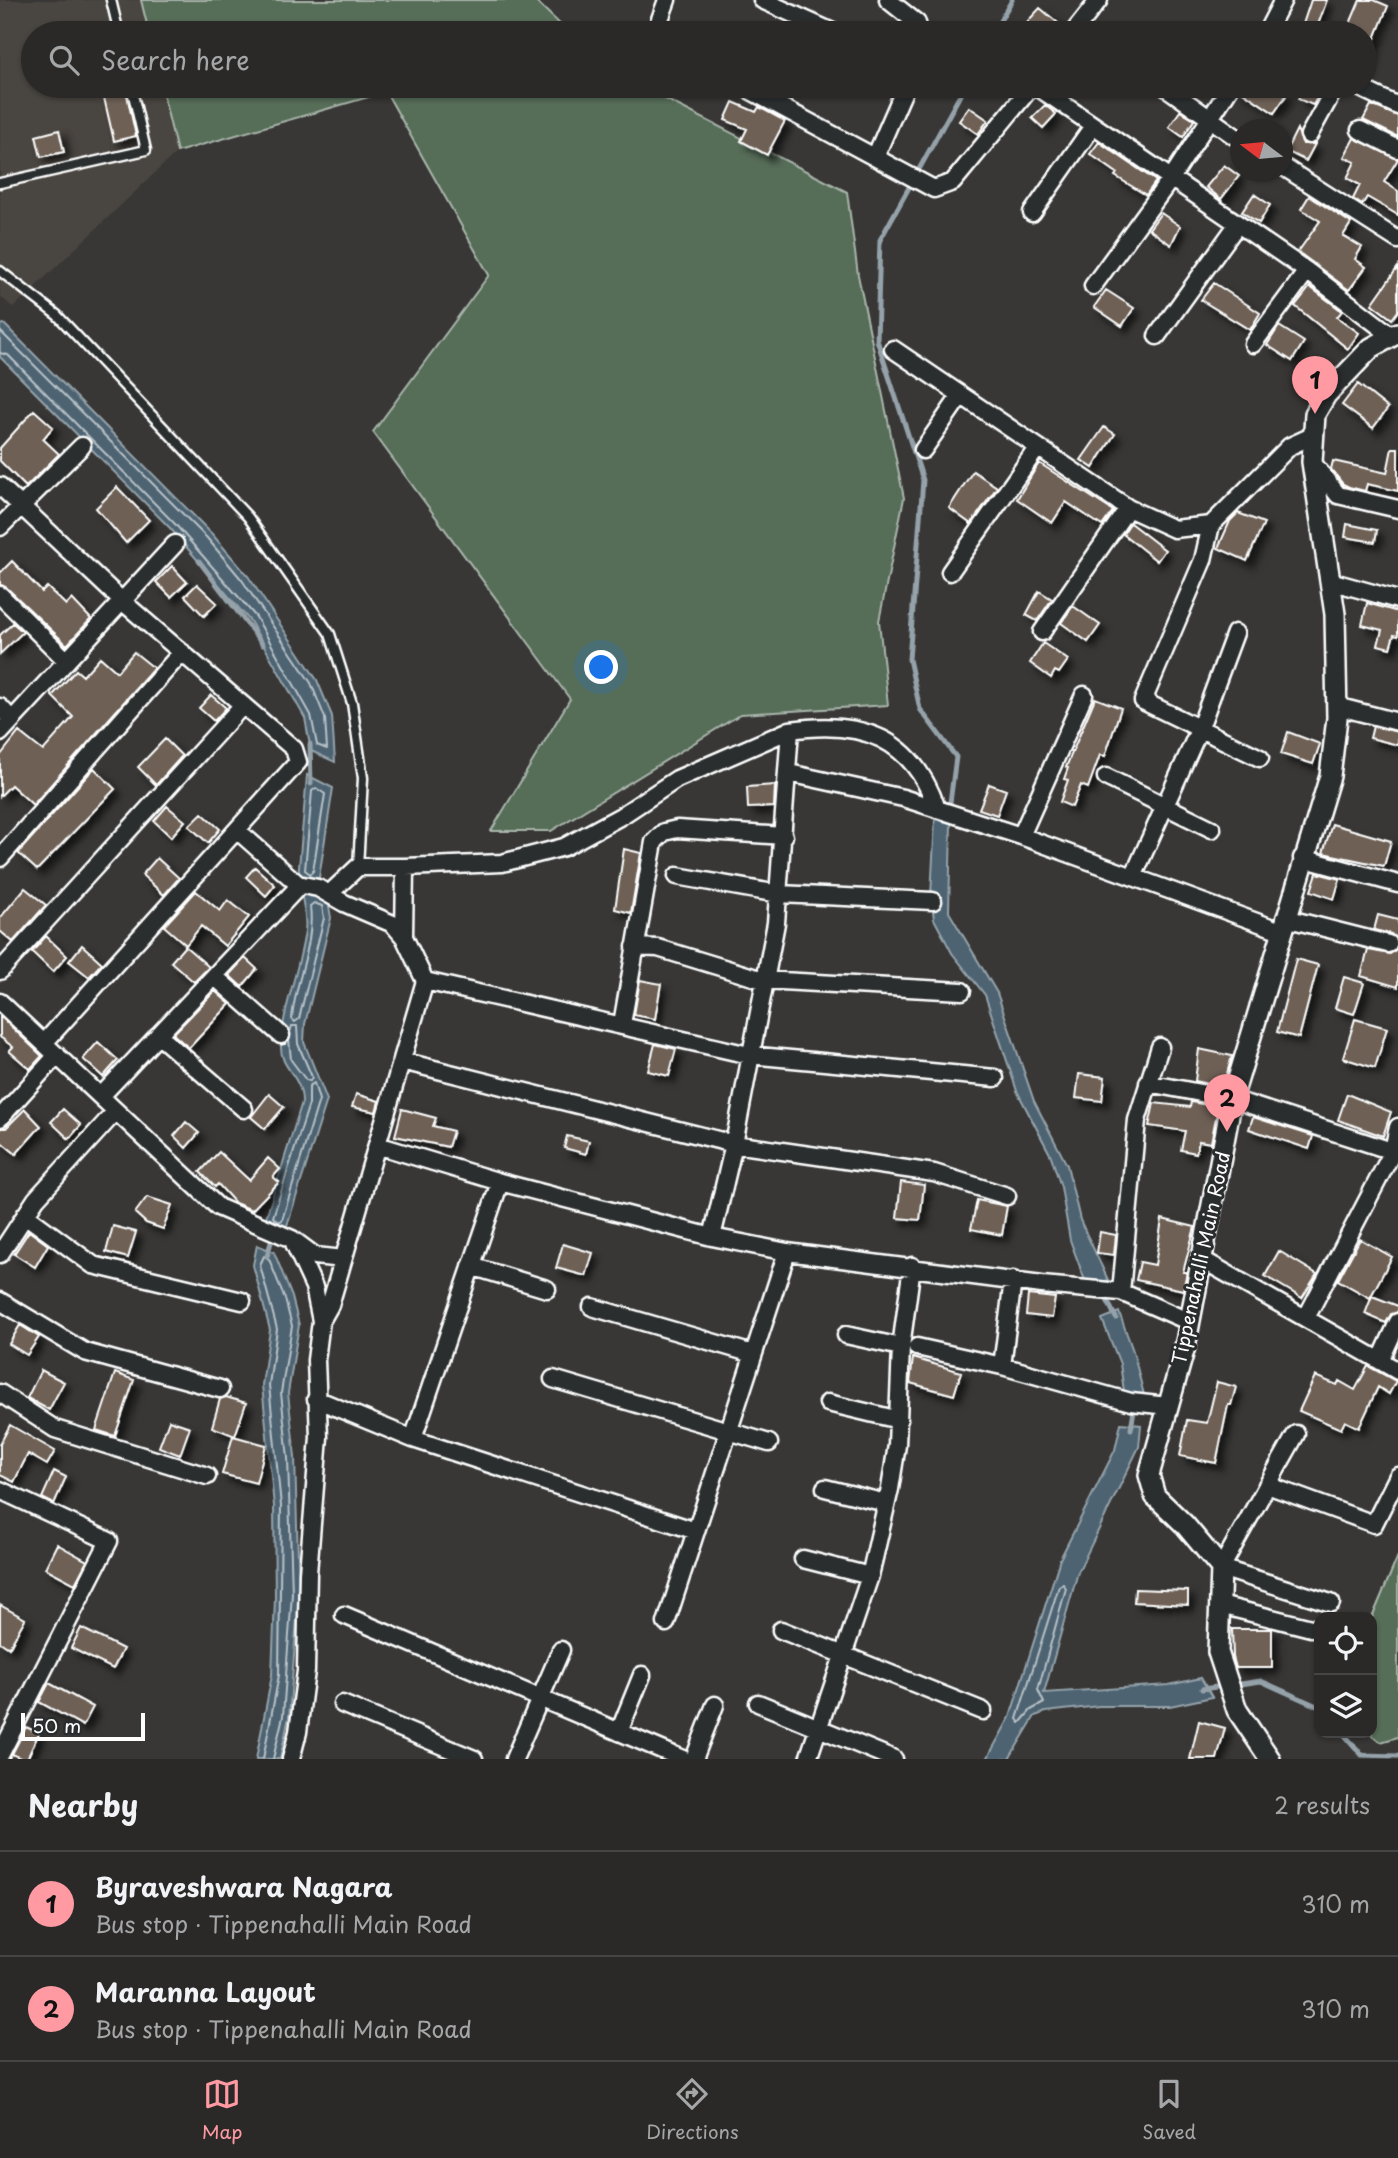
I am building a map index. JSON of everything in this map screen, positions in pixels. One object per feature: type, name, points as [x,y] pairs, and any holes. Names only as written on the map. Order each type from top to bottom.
[{"type":"street","points":[[659,21],[667,0]]},
{"type":"street","points":[[762,0],[808,21]]},
{"type":"street","points":[[888,0],[914,21]]},
{"type":"street","points":[[1088,21],[1099,0]]},
{"type":"street","points":[[1269,21],[1276,2]]},
{"type":"street","points":[[1377,96],[1398,106]]},
{"type":"street","points":[[766,98],[876,155],[934,189],[953,182],[1024,98]]},
{"type":"street","points":[[876,155],[901,98]]},
{"type":"street","points":[[1052,98],[1395,334]]},
{"type":"street","points":[[1180,98],[1230,133]]},
{"type":"street","points":[[1093,286],[1170,180],[1223,98]]},
{"type":"street","points":[[1310,135],[1330,98]]},
{"type":"street","points":[[1032,213],[1093,126]]},
{"type":"street","points":[[1360,130],[1398,149]]},
{"type":"street","points":[[1293,172],[1398,240]]},
{"type":"street","points":[[1157,336],[1237,225]]},
{"type":"street","points":[[1253,344],[1307,271]]},
{"type":"street","name":"Tippenahalli Main Road","points":[[1221,1568],[1151,1488],[1150,1404],[1190,1322],[1233,1099],[1302,858],[1330,776],[1336,706],[1335,614],[1312,463],[1315,414],[1326,395],[1371,348],[1395,334]]},
{"type":"street","points":[[893,349],[1128,508],[1174,529],[1210,525]]},
{"type":"street","points":[[923,450],[961,395]]},
{"type":"street","points":[[1260,758],[1143,701],[1203,560],[1210,525],[1290,446],[1312,436]]},
{"type":"street","points":[[0,527],[82,446]]},
{"type":"street","points":[[950,572],[1038,447]]},
{"type":"street","points":[[1312,463],[1338,495],[1398,509]]},
{"type":"street","points":[[0,486],[122,601],[294,749],[298,762],[44,1043]]},
{"type":"street","points":[[1042,632],[1128,508]]},
{"type":"street","points":[[0,733],[175,544]]},
{"type":"street","points":[[1330,581],[1398,600]]},
{"type":"street","points":[[0,595],[67,661]]},
{"type":"street","points":[[1133,877],[1199,730],[1235,633]]},
{"type":"street","points":[[0,858],[182,652]]},
{"type":"street","points":[[1021,836],[1084,695]]},
{"type":"street","points":[[0,971],[243,705]]},
{"type":"street","points":[[1336,706],[1398,722]]},
{"type":"street","points":[[0,707],[12,720]]},
{"type":"street","points":[[101,1096],[214,976],[312,888],[358,867],[502,863],[564,847],[621,816],[677,779],[790,730],[814,726],[878,736],[908,754],[950,813]]},
{"type":"street","points":[[712,1237],[734,1144],[779,894],[790,730]]},
{"type":"street","points":[[789,773],[950,813],[1133,877],[1283,925],[1388,944]]},
{"type":"street","points":[[1106,777],[1212,829]]},
{"type":"street","points":[[622,1024],[654,842],[664,832],[677,829],[784,836]]},
{"type":"street","points":[[238,831],[312,888],[393,923],[404,936],[425,981],[330,1305],[321,1321]]},
{"type":"street","points":[[1302,858],[1398,884]]},
{"type":"street","points":[[404,936],[405,867]]},
{"type":"street","points":[[677,876],[779,894],[933,901]]},
{"type":"street","points":[[635,947],[670,951],[763,980],[962,990]]},
{"type":"street","points":[[214,976],[281,1035]]},
{"type":"street","points":[[425,981],[749,1055],[995,1078]]},
{"type":"street","points":[[0,1002],[218,1207],[292,1239],[315,1256],[343,1259]]},
{"type":"street","points":[[158,1035],[244,1109]]},
{"type":"street","points":[[1112,1291],[1137,1119],[1160,1047]]},
{"type":"street","points":[[0,1118],[57,1055]]},
{"type":"street","points":[[402,1061],[734,1144],[933,1174],[1007,1196]]},
{"type":"street","points":[[1148,1083],[1233,1099],[1395,1152]]},
{"type":"street","points":[[0,1254],[25,1215],[116,1111]]},
{"type":"street","points":[[1306,1318],[1395,1152],[1398,1127]]},
{"type":"street","points":[[377,1145],[500,1182],[712,1237],[787,1252],[1013,1279],[1042,1285],[1112,1291],[1190,1322]]},
{"type":"street","points":[[414,1438],[500,1182]]},
{"type":"street","points":[[25,1215],[93,1265],[242,1301]]},
{"type":"street","points":[[291,1759],[298,1732],[306,1671],[308,1573],[319,1437],[316,1360],[321,1321],[313,1287],[292,1239]]},
{"type":"street","points":[[666,1623],[787,1252]]},
{"type":"street","points":[[1203,1260],[1398,1371]]},
{"type":"street","points":[[471,1266],[547,1289]]},
{"type":"street","points":[[808,1759],[870,1576],[886,1503],[909,1347],[912,1266]]},
{"type":"street","points":[[1002,1366],[1013,1279]]},
{"type":"street","points":[[0,1301],[85,1352],[220,1390]]},
{"type":"street","points":[[592,1307],[753,1354]]},
{"type":"street","points":[[1380,1361],[1398,1322]]},
{"type":"street","points":[[846,1335],[1002,1366],[1150,1404]]},
{"type":"street","points":[[553,1379],[769,1443]]},
{"type":"street","points":[[0,1393],[55,1429],[206,1476]]},
{"type":"street","points":[[316,1399],[414,1438],[696,1531]]},
{"type":"street","points":[[828,1403],[899,1420]]},
{"type":"street","points":[[1270,1759],[1237,1710],[1218,1652],[1221,1568],[1296,1434]]},
{"type":"street","points":[[1267,1485],[1374,1524],[1398,1476]]},
{"type":"street","points":[[825,1488],[886,1503]]},
{"type":"street","points":[[0,1490],[109,1541],[0,1755]]},
{"type":"street","points":[[803,1559],[870,1576]]},
{"type":"street","points":[[1221,1568],[1331,1603]]},
{"type":"street","points":[[1220,1605],[1311,1628]]},
{"type":"street","points":[[344,1615],[683,1759]]},
{"type":"street","points":[[781,1630],[983,1711]]},
{"type":"street","points":[[514,1759],[561,1650]]},
{"type":"street","points":[[619,1732],[642,1675]]},
{"type":"street","points":[[758,1703],[894,1759]]},
{"type":"street","points":[[342,1704],[474,1759]]},
{"type":"street","points":[[694,1759],[715,1705]]},
{"type":"lane","points":[[111,0],[116,21]]},
{"type":"lane","points":[[0,183],[146,150],[134,98]]},
{"type":"lane","points":[[0,271],[57,315],[248,517],[330,634],[352,703],[363,778],[358,867]]},
{"type":"shaded area","points":[[0,0],[141,0],[146,21],[21,21],[21,98],[164,98],[177,152],[13,308],[0,296]]},
{"type":"green space","points":[[141,0],[535,0],[557,21],[146,21]]},
{"type":"green space","points":[[164,98],[365,98],[177,152]]},
{"type":"green space","points":[[389,98],[663,98],[847,192],[858,275],[904,498],[879,621],[888,705],[741,714],[551,831],[491,831],[570,699],[373,432],[489,275]]},
{"type":"green space","points":[[1398,1556],[1398,1737],[1381,1742],[1375,1738],[1377,1612],[1375,1612]]},
{"type":"water","points":[[4,324],[212,534],[248,576],[317,680],[332,716],[335,762],[311,751],[305,718],[250,621],[170,528],[0,357],[0,325]]},
{"type":"water","points":[[307,775],[333,788],[318,884],[298,879]]},
{"type":"water","points":[[935,819],[951,823],[949,912],[997,993],[1034,1101],[1067,1165],[1080,1220],[1109,1282],[1087,1286],[1070,1240],[1061,1187],[1051,1156],[1017,1091],[985,995],[952,953],[934,919],[931,896]]},
{"type":"water","points":[[301,892],[328,900],[331,918],[305,1024],[304,1042],[327,1100],[285,1232],[264,1224],[302,1102],[299,1086],[284,1062],[281,1048],[284,1018],[305,930]]},
{"type":"water","points":[[257,1245],[274,1252],[292,1297],[299,1325],[288,1393],[295,1457],[299,1594],[289,1717],[280,1759],[256,1759],[272,1675],[275,1598],[274,1506],[262,1385],[270,1330],[253,1265]]},
{"type":"water","points":[[1119,1312],[1133,1351],[1145,1399],[1125,1398],[1120,1364],[1102,1319]]},
{"type":"water","points":[[1121,1423],[1141,1425],[1139,1447],[1078,1572],[1044,1693],[1169,1685],[1201,1678],[1212,1697],[1170,1706],[1099,1706],[1046,1712],[1035,1716],[1009,1759],[987,1759],[1010,1717],[1060,1559],[1115,1450]]},
{"type":"building","points":[[1311,0],[1327,0],[1319,21],[1304,21]]},
{"type":"building","points":[[1360,0],[1374,0],[1388,6],[1377,34],[1377,21],[1351,21]]},
{"type":"building","points":[[1040,8],[1056,21],[1028,21]]},
{"type":"building","points":[[104,98],[128,98],[136,136],[114,141]]},
{"type":"building","points":[[1252,98],[1285,98],[1274,113]]},
{"type":"building","points":[[1298,98],[1317,98],[1313,105]]},
{"type":"building","points":[[733,102],[756,112],[759,107],[785,121],[767,155],[741,141],[747,129],[725,120]]},
{"type":"building","points":[[1045,105],[1056,114],[1043,128],[1032,118]]},
{"type":"building","points":[[1371,105],[1398,116],[1398,137],[1363,120]]},
{"type":"building","points":[[969,107],[988,120],[978,134],[959,121]]},
{"type":"building","points":[[1180,111],[1194,120],[1183,137],[1169,127]]},
{"type":"building","points":[[1297,129],[1303,144],[1315,144],[1306,161],[1293,154],[1293,137]]},
{"type":"building","points":[[59,130],[64,152],[41,157],[36,136]]},
{"type":"building","points":[[1354,138],[1398,159],[1384,182],[1398,191],[1398,215],[1367,197],[1362,205],[1353,199],[1360,185],[1347,178],[1355,162],[1344,157]]},
{"type":"building","points":[[1099,142],[1156,181],[1146,195],[1115,176],[1117,173],[1090,154]]},
{"type":"building","points":[[1224,165],[1230,169],[1230,182],[1234,182],[1221,199],[1206,187]]},
{"type":"building","points":[[1254,194],[1270,205],[1259,223],[1242,212]]},
{"type":"building","points":[[1309,196],[1351,223],[1343,236],[1362,247],[1355,259],[1366,267],[1349,290],[1298,252],[1320,221],[1301,209]]},
{"type":"building","points":[[1161,213],[1180,226],[1171,245],[1149,229]]},
{"type":"building","points":[[1398,267],[1398,311],[1392,319],[1372,304]]},
{"type":"building","points":[[1214,283],[1260,313],[1250,330],[1201,300]]},
{"type":"building","points":[[1310,287],[1342,311],[1337,317],[1359,333],[1348,349],[1295,306]]},
{"type":"building","points":[[1106,290],[1134,308],[1122,326],[1094,307]]},
{"type":"building","points":[[1279,326],[1304,342],[1292,361],[1267,345]]},
{"type":"building","points":[[1358,384],[1388,408],[1373,428],[1342,405]]},
{"type":"building","points":[[34,410],[53,427],[43,439],[59,454],[26,487],[0,461],[0,448]]},
{"type":"building","points":[[1104,427],[1115,434],[1093,468],[1081,460]]},
{"type":"building","points":[[1392,448],[1398,448],[1398,491],[1367,484],[1365,491],[1349,487],[1343,484],[1331,469],[1333,461],[1387,473]]},
{"type":"building","points":[[1039,463],[1113,511],[1102,526],[1066,502],[1052,523],[1017,499]]},
{"type":"building","points":[[973,471],[997,487],[971,524],[949,508]]},
{"type":"building","points":[[117,487],[149,520],[126,543],[96,508]]},
{"type":"building","points":[[1238,513],[1264,523],[1247,561],[1218,548],[1230,521]]},
{"type":"building","points":[[1130,523],[1165,550],[1157,561],[1123,534]]},
{"type":"building","points":[[1347,524],[1377,530],[1375,542],[1345,537]]},
{"type":"building","points":[[12,561],[42,592],[47,587],[66,605],[72,599],[91,619],[67,645],[0,584],[0,573]]},
{"type":"building","points":[[172,566],[187,582],[171,597],[156,582]]},
{"type":"building","points":[[197,584],[217,603],[204,616],[185,596]]},
{"type":"building","points":[[1039,591],[1052,599],[1037,621],[1026,615]]},
{"type":"building","points":[[1367,603],[1398,612],[1398,636],[1394,635],[1390,648],[1378,645],[1382,630],[1362,625]]},
{"type":"building","points":[[1073,606],[1100,625],[1088,642],[1061,623]]},
{"type":"building","points":[[13,623],[23,632],[0,654],[0,635]]},
{"type":"building","points":[[1043,643],[1068,660],[1059,673],[1055,671],[1051,678],[1030,663]]},
{"type":"building","points":[[134,652],[154,668],[33,805],[11,785],[0,796],[0,756],[19,732],[43,751],[73,717],[52,696],[76,670],[83,676],[100,657],[117,672]]},
{"type":"building","points":[[211,695],[226,708],[214,721],[199,708]]},
{"type":"building","points":[[1095,698],[1121,708],[1105,756],[1100,755],[1088,788],[1081,785],[1072,807],[1060,802],[1068,780],[1064,779],[1068,768],[1066,767]]},
{"type":"building","points":[[1373,726],[1398,732],[1398,745],[1370,738]]},
{"type":"building","points":[[1288,732],[1320,744],[1313,764],[1281,754]]},
{"type":"building","points":[[165,739],[182,756],[156,785],[138,767]]},
{"type":"building","points":[[94,768],[115,789],[37,870],[18,853]]},
{"type":"building","points":[[989,784],[1006,790],[997,815],[979,809]]},
{"type":"building","points":[[775,785],[774,807],[748,808],[747,787]]},
{"type":"building","points":[[167,806],[185,821],[171,837],[154,821]]},
{"type":"building","points":[[202,813],[220,829],[208,843],[189,826]]},
{"type":"building","points":[[1332,824],[1391,841],[1384,866],[1323,853]]},
{"type":"building","points":[[624,849],[641,853],[631,913],[615,909]]},
{"type":"building","points":[[157,858],[179,878],[164,895],[142,875]]},
{"type":"building","points":[[255,867],[275,885],[266,896],[246,877]]},
{"type":"building","points":[[1317,873],[1340,879],[1334,899],[1311,891]]},
{"type":"building","points":[[25,888],[46,905],[13,942],[0,931],[0,918]]},
{"type":"building","points":[[196,891],[220,911],[228,900],[249,917],[225,946],[201,926],[186,945],[164,926]]},
{"type":"building","points":[[1378,915],[1398,920],[1398,941],[1391,934],[1374,930]]},
{"type":"building","points":[[46,936],[67,956],[53,972],[32,952]]},
{"type":"building","points":[[82,945],[102,963],[89,977],[69,961]]},
{"type":"building","points":[[185,946],[209,967],[194,982],[171,962]]},
{"type":"building","points":[[1398,947],[1398,987],[1361,976],[1368,950],[1390,954]]},
{"type":"building","points":[[245,958],[257,969],[242,987],[229,975]]},
{"type":"building","points":[[1296,959],[1318,965],[1299,1038],[1277,1032]]},
{"type":"building","points":[[1344,977],[1364,983],[1354,1014],[1335,1008]]},
{"type":"building","points":[[640,980],[661,984],[655,1019],[634,1015]]},
{"type":"building","points":[[215,991],[230,1004],[189,1048],[173,1034]]},
{"type":"building","points":[[0,1016],[42,1056],[30,1069],[9,1051],[13,1047],[0,1037]]},
{"type":"building","points":[[1355,1019],[1387,1028],[1375,1068],[1343,1058]]},
{"type":"building","points":[[98,1042],[118,1060],[103,1077],[83,1059]]},
{"type":"building","points":[[655,1044],[676,1049],[669,1076],[648,1071]]},
{"type":"building","points":[[1199,1049],[1232,1056],[1223,1087],[1195,1081]]},
{"type":"building","points":[[1079,1074],[1105,1077],[1102,1101],[1076,1098]]},
{"type":"building","points":[[269,1094],[284,1107],[265,1129],[251,1117]]},
{"type":"building","points":[[356,1094],[379,1101],[376,1112],[352,1107]]},
{"type":"building","points":[[1347,1094],[1391,1112],[1383,1136],[1338,1120]]},
{"type":"building","points":[[1191,1102],[1218,1107],[1211,1143],[1199,1141],[1196,1153],[1181,1150],[1185,1131],[1149,1126],[1154,1103],[1190,1107]]},
{"type":"building","points":[[25,1109],[41,1126],[16,1154],[0,1141],[0,1128],[6,1128]]},
{"type":"building","points":[[63,1109],[81,1125],[69,1139],[51,1122]]},
{"type":"building","points":[[402,1109],[436,1118],[433,1126],[453,1131],[448,1147],[395,1136]]},
{"type":"building","points":[[1253,1117],[1313,1136],[1309,1149],[1249,1129]]},
{"type":"building","points":[[186,1122],[199,1133],[186,1148],[174,1136]]},
{"type":"building","points":[[567,1136],[589,1141],[586,1154],[564,1148]]},
{"type":"building","points":[[219,1152],[249,1180],[268,1158],[280,1169],[273,1177],[279,1182],[252,1210],[235,1203],[218,1184],[215,1187],[200,1172]]},
{"type":"building","points":[[901,1182],[924,1185],[920,1220],[897,1218]]},
{"type":"building","points":[[147,1197],[172,1205],[163,1229],[146,1223],[135,1213]]},
{"type":"building","points":[[977,1200],[1007,1206],[1002,1235],[971,1229]]},
{"type":"building","points":[[1162,1219],[1195,1227],[1183,1272],[1187,1272],[1183,1290],[1136,1280],[1140,1262],[1155,1265]]},
{"type":"building","points":[[113,1226],[136,1232],[128,1258],[106,1252]]},
{"type":"building","points":[[29,1231],[48,1245],[35,1267],[14,1254]]},
{"type":"building","points":[[1100,1232],[1116,1235],[1114,1255],[1097,1253]]},
{"type":"building","points":[[1360,1239],[1392,1257],[1370,1298],[1338,1280]]},
{"type":"building","points":[[563,1244],[593,1253],[586,1276],[556,1268]]},
{"type":"building","points":[[1279,1251],[1317,1274],[1302,1298],[1265,1276]]},
{"type":"building","points":[[1028,1295],[1055,1298],[1052,1318],[1026,1315]]},
{"type":"building","points":[[1372,1296],[1398,1306],[1398,1312],[1391,1314],[1386,1323],[1365,1314]]},
{"type":"building","points":[[20,1325],[39,1337],[27,1355],[9,1344]]},
{"type":"building","points":[[913,1358],[961,1372],[954,1395],[910,1383]]},
{"type":"building","points":[[1368,1366],[1396,1381],[1389,1394],[1378,1387],[1359,1428],[1345,1421],[1341,1429],[1299,1411],[1315,1376],[1337,1385],[1339,1381],[1355,1390]]},
{"type":"building","points":[[41,1370],[64,1382],[49,1410],[27,1398]]},
{"type":"building","points":[[115,1373],[134,1380],[115,1436],[96,1430]]},
{"type":"building","points":[[1217,1382],[1236,1387],[1231,1405],[1228,1405],[1216,1463],[1180,1456],[1187,1420],[1207,1423]]},
{"type":"building","points":[[226,1397],[246,1403],[235,1436],[212,1427],[220,1399]]},
{"type":"building","points":[[169,1420],[190,1427],[180,1455],[159,1447]]},
{"type":"building","points":[[10,1425],[55,1451],[47,1465],[28,1454],[14,1482],[0,1475],[0,1444]]},
{"type":"building","points":[[233,1436],[266,1445],[256,1483],[222,1474]]},
{"type":"building","points":[[54,1471],[66,1477],[54,1504],[42,1498]]},
{"type":"building","points":[[57,1544],[87,1561],[75,1584],[45,1568]]},
{"type":"building","points":[[1135,1589],[1188,1591],[1188,1605],[1134,1602]]},
{"type":"building","points":[[0,1605],[25,1619],[9,1648],[0,1642]]},
{"type":"building","points":[[81,1628],[123,1649],[113,1669],[71,1648]]},
{"type":"building","points":[[1232,1629],[1272,1629],[1272,1668],[1236,1668]]},
{"type":"building","points":[[49,1683],[93,1707],[83,1726],[39,1702]]},
{"type":"building","points":[[1199,1721],[1225,1728],[1217,1759],[1190,1759]]},
{"type":"building","points":[[26,1727],[39,1733],[27,1759],[22,1759],[12,1754]]},
{"type":"waterway","points":[[1000,21],[1012,0]]},
{"type":"waterway","points":[[949,810],[956,757],[920,709],[909,659],[923,480],[877,340],[880,240],[958,98]]},
{"type":"waterway","points":[[199,561],[263,645]]},
{"type":"waterway","points":[[310,744],[311,784]]},
{"type":"waterway","points":[[267,1256],[274,1232]]},
{"type":"waterway","points":[[1103,1292],[1116,1318]]},
{"type":"waterway","points":[[1131,1429],[1135,1405]]},
{"type":"waterway","points":[[1234,1685],[1261,1681],[1314,1705]]},
{"type":"waterway","points":[[1202,1689],[1224,1686]]},
{"type":"waterway","points":[[1347,1738],[1362,1755],[1398,1756]]},
{"type":"place","name":"Byraveshwara Nagara","points":[[1315,414]]},
{"type":"place","name":"Maranna Layout","points":[[1227,1132]]}]
